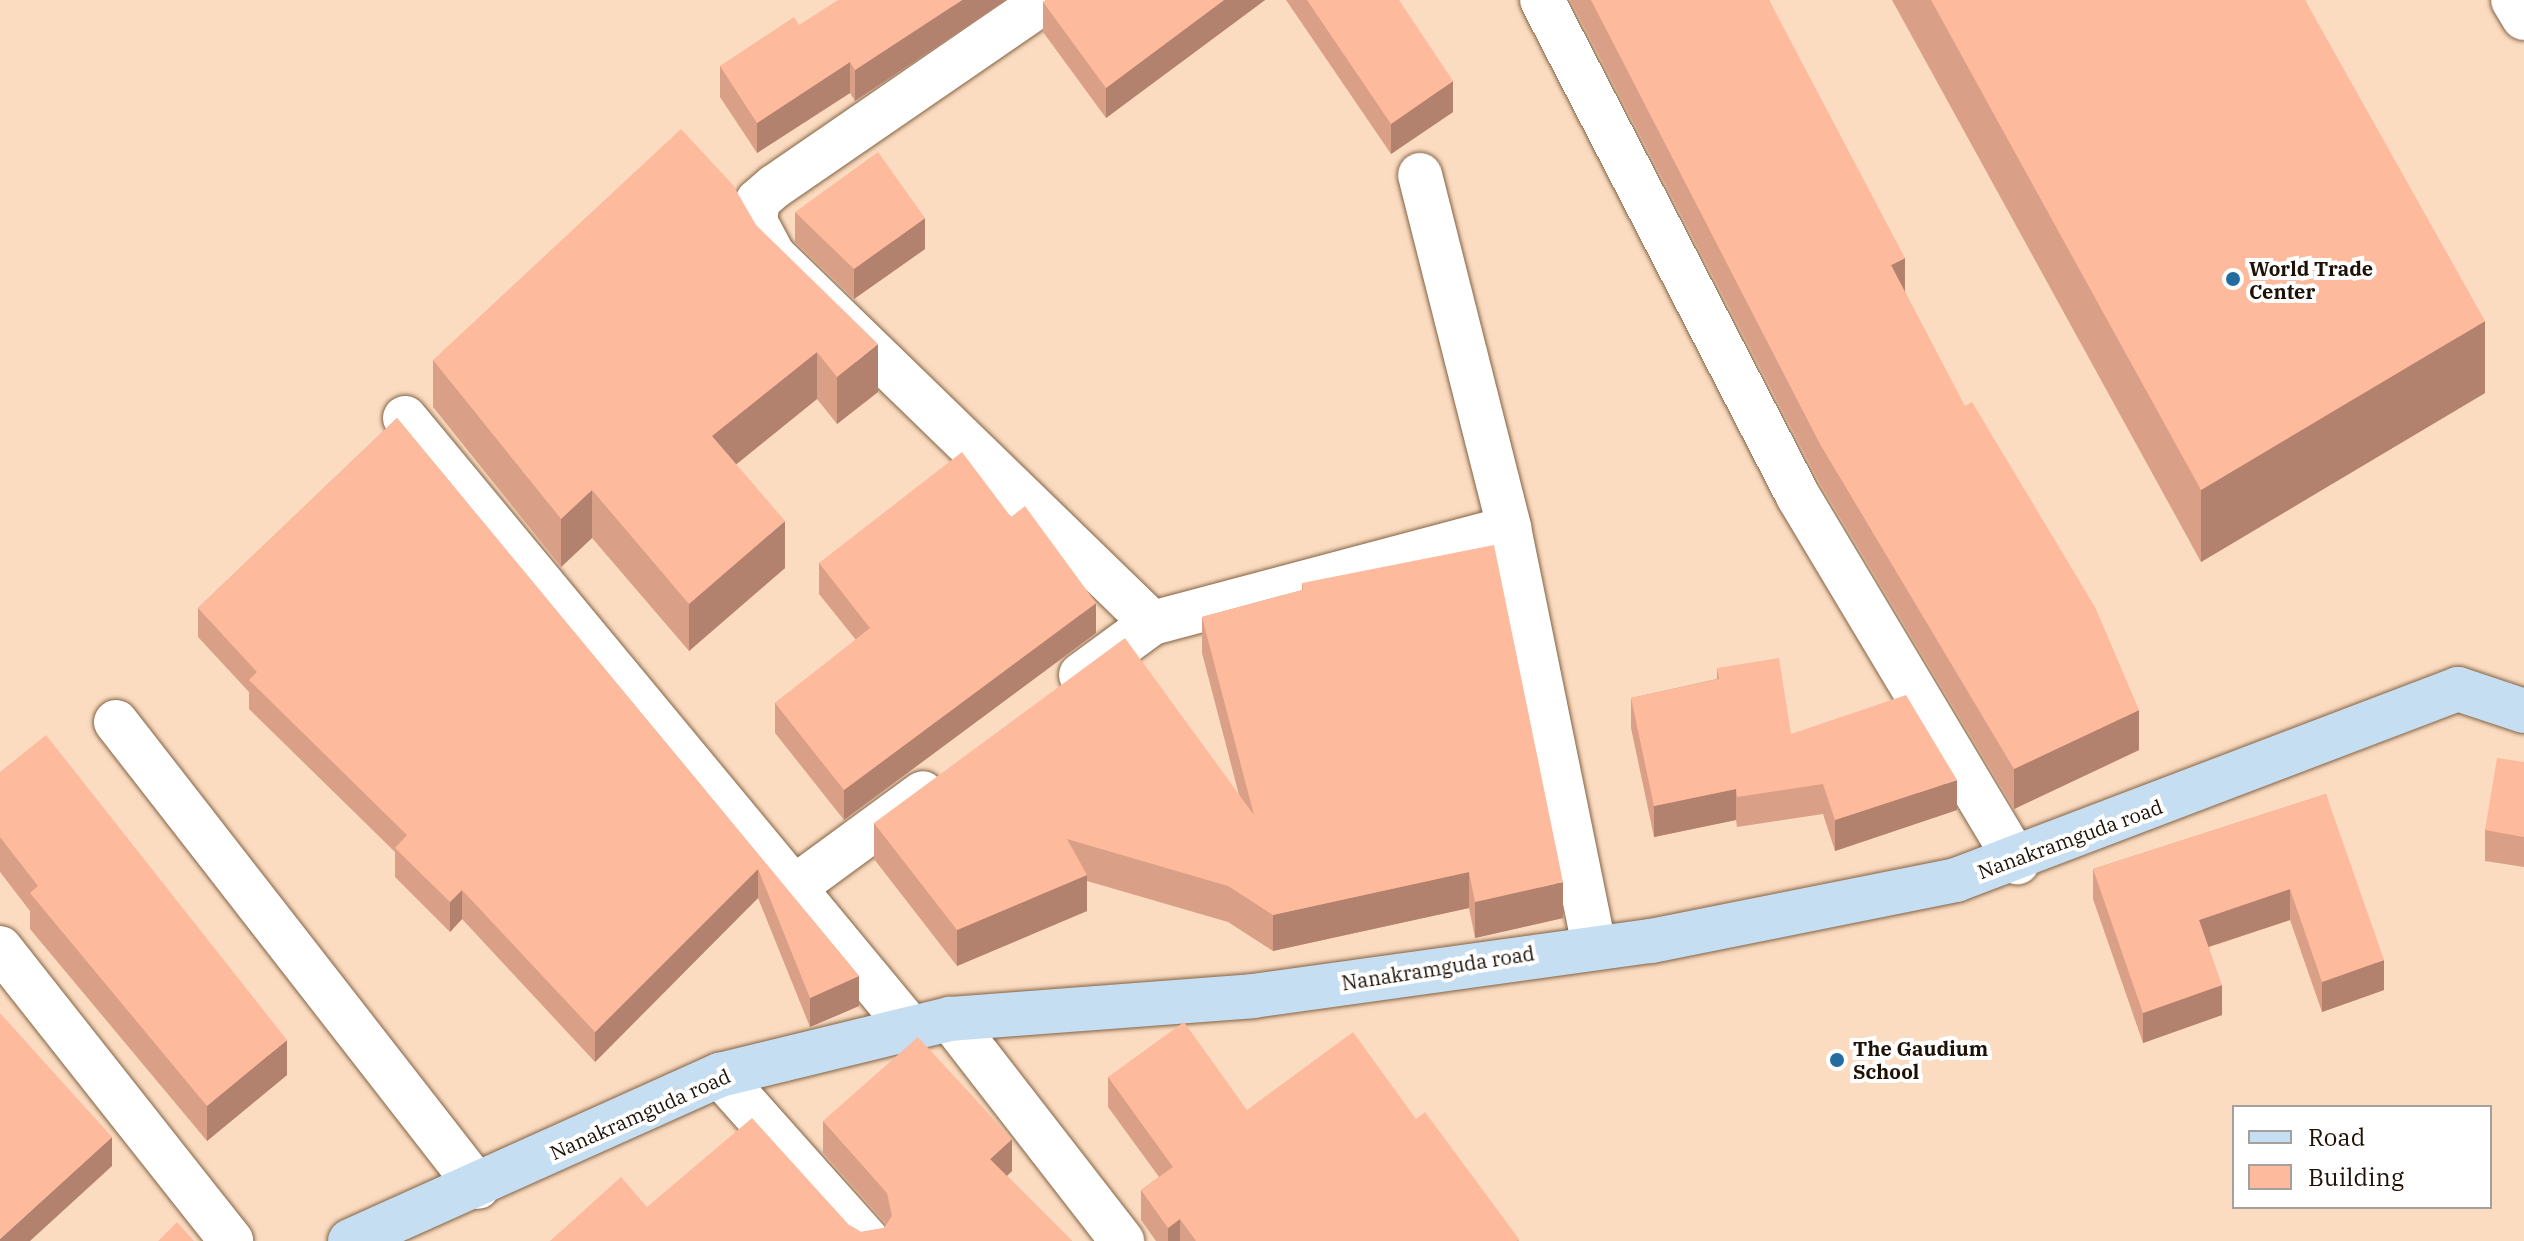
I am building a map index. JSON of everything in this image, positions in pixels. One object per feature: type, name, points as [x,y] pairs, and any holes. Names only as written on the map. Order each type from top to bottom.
[{"type":"main road","name":"Nanakramguda road","points":[[350,1241],[478,1187],[720,1075],[930,1024],[1253,996],[1594,944],[1651,941],[2017,862],[2458,689],[2524,711]]},
{"type":"street","points":[[1046,0],[775,186],[758,201],[755,221],[773,255],[1152,623]]},
{"type":"street","points":[[1542,0],[1798,496],[2017,862]]},
{"type":"street","points":[[2513,0],[2524,18]]},
{"type":"street","points":[[1420,175],[1509,528],[1594,944]]},
{"type":"street","points":[[405,418],[796,886],[930,1024],[1122,1241]]},
{"type":"street","points":[[1050,698],[1152,623],[1509,528]]},
{"type":"street","points":[[116,722],[478,1187]]},
{"type":"street","points":[[796,886],[961,764]]},
{"type":"street","points":[[0,948],[231,1241]]},
{"type":"street","points":[[720,1075],[868,1241]]},
{"type":"building","points":[[838,0],[962,0],[855,70],[850,62],[757,123],[720,66],[794,17],[799,25]]},
{"type":"building","points":[[1224,0],[1106,88],[1043,2]]},
{"type":"building","points":[[1307,0],[1399,0],[1453,81],[1391,124]]},
{"type":"building","points":[[1591,0],[1769,0],[1905,258],[1891,265],[1965,406],[1972,402],[2095,607],[2139,710],[2014,769],[1820,444]]},
{"type":"building","name":"World Trade Center","points":[[1931,0],[2305,0],[2485,321],[2201,490]]},
{"type":"building","points":[[681,129],[733,185],[756,225],[878,344],[837,377],[817,352],[712,436],[785,521],[689,604],[592,490],[561,519],[433,360]]},
{"type":"building","points":[[878,152],[925,218],[854,269],[795,212]]},
{"type":"building","points":[[397,418],[859,976],[810,998],[758,869],[595,1032],[462,890],[450,902],[395,848],[407,835],[249,680],[257,672],[198,608]]},
{"type":"building","points":[[962,452],[1011,517],[1025,506],[1096,603],[844,790],[775,703],[870,628],[819,563]]},
{"type":"building","points":[[1494,545],[1563,882],[1475,902],[1469,872],[1273,915],[1228,886],[1067,839],[1087,875],[957,930],[874,823],[1125,638],[1254,815],[1202,617],[1303,590],[1302,583]]},
{"type":"building","points":[[1779,658],[1791,734],[1906,695],[1957,780],[1835,820],[1823,784],[1737,797],[1736,789],[1654,806],[1631,698],[1719,679],[1717,668]]},
{"type":"building","points":[[46,735],[287,1040],[207,1106],[30,893],[38,886],[0,837],[0,772]]},
{"type":"building","points":[[2497,758],[2524,762],[2524,837],[2485,830]]},
{"type":"building","points":[[2326,794],[2384,960],[2322,982],[2290,889],[2199,920],[2222,985],[2143,1013],[2093,869]]},
{"type":"building","points":[[0,1013],[112,1137],[0,1239]]},
{"type":"building","points":[[1184,1022],[1247,1110],[1353,1032],[1416,1119],[1425,1112],[1519,1239],[1196,1241],[1180,1219],[1168,1228],[1141,1190],[1173,1167],[1108,1077]]},
{"type":"building","points":[[918,1037],[1012,1139],[990,1159],[1072,1241],[550,1241],[621,1177],[647,1207],[752,1118],[849,1225],[861,1232],[884,1228],[892,1216],[887,1193],[823,1121]]},
{"type":"building","points":[[177,1222],[194,1241],[158,1241]]},
{"type":"place","name":"World Trade Center","points":[[2233,279]]},
{"type":"place","name":"The Gaudium School","points":[[1837,1060]]}]
